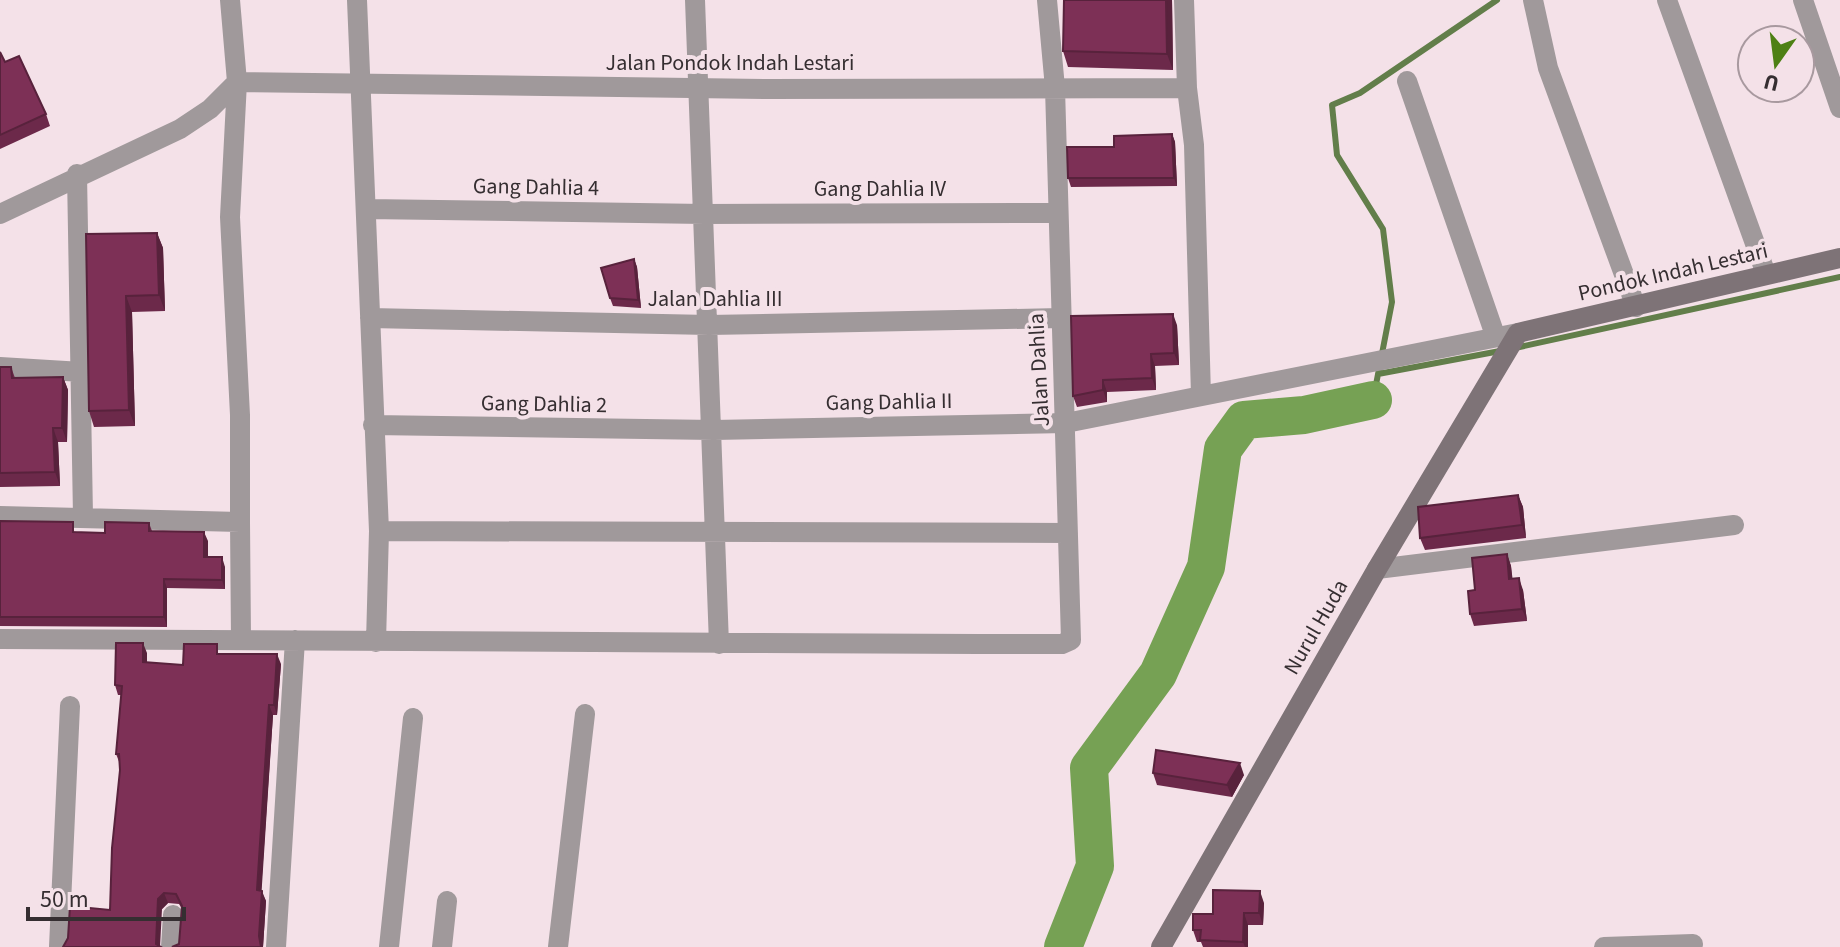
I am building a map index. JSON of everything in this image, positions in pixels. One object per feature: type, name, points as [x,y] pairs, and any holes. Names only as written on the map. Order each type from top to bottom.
[{"type":"street","points":[[230,0],[237,82],[230,217],[240,415],[241,640]]},
{"type":"street","points":[[357,0],[379,531],[376,642]]},
{"type":"street","points":[[0,639],[719,644],[714,430],[695,0]]},
{"type":"street","name":"Jalan Dahlia","points":[[719,644],[1062,644],[1071,640],[1066,423],[1056,213],[1055,88],[1047,0]]},
{"type":"street","points":[[1184,0],[1187,88],[1194,145],[1201,396]]},
{"type":"street","points":[[1533,0],[1548,68],[1636,307]]},
{"type":"street","points":[[1667,0],[1766,274]]},
{"type":"street","points":[[1803,0],[1840,108]]},
{"type":"street","points":[[1407,81],[1495,335]]},
{"type":"street","points":[[0,214],[77,174],[180,129],[210,109],[237,82]]},
{"type":"street","name":"Jalan Pondok Indah Lestari","points":[[237,82],[697,88],[1187,88]]},
{"type":"street","points":[[77,174],[83,516]]},
{"type":"street","name":"Gang Dahlia 4","points":[[367,209],[704,214]]},
{"type":"street","name":"Gang Dahlia IV","points":[[704,214],[1056,213]]},
{"type":"street","name":"Pondok Indah Lestari","points":[[1518,333],[1840,258]]},
{"type":"street","name":"Jalan Dahlia III","points":[[370,318],[709,325],[1061,318]]},
{"type":"street","name":"Gang Dahlia II","points":[[714,430],[1066,423],[1495,335],[1518,333]]},
{"type":"street","name":"Nurul Huda","points":[[1161,947],[1377,569],[1518,333]]},
{"type":"street","points":[[0,367],[82,372]]},
{"type":"street","name":"Gang Dahlia 2","points":[[373,425],[714,430]]},
{"type":"street","points":[[0,516],[240,522]]},
{"type":"street","points":[[1377,569],[1734,525]]},
{"type":"street","points":[[379,531],[1068,533]]},
{"type":"street","points":[[276,947],[295,640]]},
{"type":"street","points":[[59,947],[70,706]]},
{"type":"street","points":[[558,947],[585,714]]},
{"type":"street","points":[[389,947],[413,718]]},
{"type":"street","points":[[442,947],[447,901]]},
{"type":"street","points":[[171,947],[173,915]]},
{"type":"street","points":[[1604,947],[1693,944]]},
{"type":"building","points":[[1064,0],[1166,0],[1167,54],[1063,51]]},
{"type":"building","points":[[0,52],[5,62],[19,56],[46,114],[0,135]]},
{"type":"building","points":[[1172,134],[1174,178],[1068,178],[1067,147],[1114,147],[1114,136]]},
{"type":"building","points":[[157,233],[159,295],[126,296],[129,410],[89,411],[86,234]]},
{"type":"building","points":[[634,259],[638,300],[610,298],[601,268]]},
{"type":"building","points":[[1173,314],[1174,353],[1151,354],[1152,378],[1103,380],[1103,390],[1073,396],[1071,316]]},
{"type":"building","points":[[0,367],[11,367],[12,378],[63,377],[62,428],[53,428],[55,472],[0,473]]},
{"type":"building","points":[[1518,495],[1522,525],[1420,538],[1418,507]]},
{"type":"building","points":[[0,521],[73,522],[73,532],[105,533],[105,522],[149,523],[149,531],[204,532],[204,557],[222,557],[222,580],[164,579],[164,617],[0,617]]},
{"type":"building","points":[[1507,554],[1509,579],[1519,578],[1522,609],[1470,614],[1468,591],[1475,590],[1472,558]]},
{"type":"building","points":[[116,643],[143,643],[143,662],[183,665],[184,644],[217,644],[217,654],[277,654],[274,705],[269,705],[257,890],[262,891],[261,947],[172,947],[179,944],[182,906],[176,894],[164,893],[158,899],[156,944],[161,947],[63,947],[68,938],[70,906],[110,910],[112,848],[120,770],[119,754],[116,754],[122,686],[115,685]]},
{"type":"building","points":[[1156,750],[1240,763],[1227,785],[1153,773]]},
{"type":"building","points":[[1213,890],[1260,891],[1259,913],[1244,913],[1243,942],[1200,940],[1201,930],[1193,930],[1193,914],[1213,914]]},
{"type":"waterway","points":[[1373,400],[1392,302],[1383,229],[1337,155],[1332,105],[1360,93],[1497,0]]},
{"type":"waterway","points":[[1515,348],[1840,277]]},
{"type":"waterway","points":[[1378,374],[1500,351]]},
{"type":"waterway","points":[[1063,947],[1095,866],[1089,768],[1158,674],[1206,567],[1223,449],[1244,420],[1304,415],[1373,400]]}]
